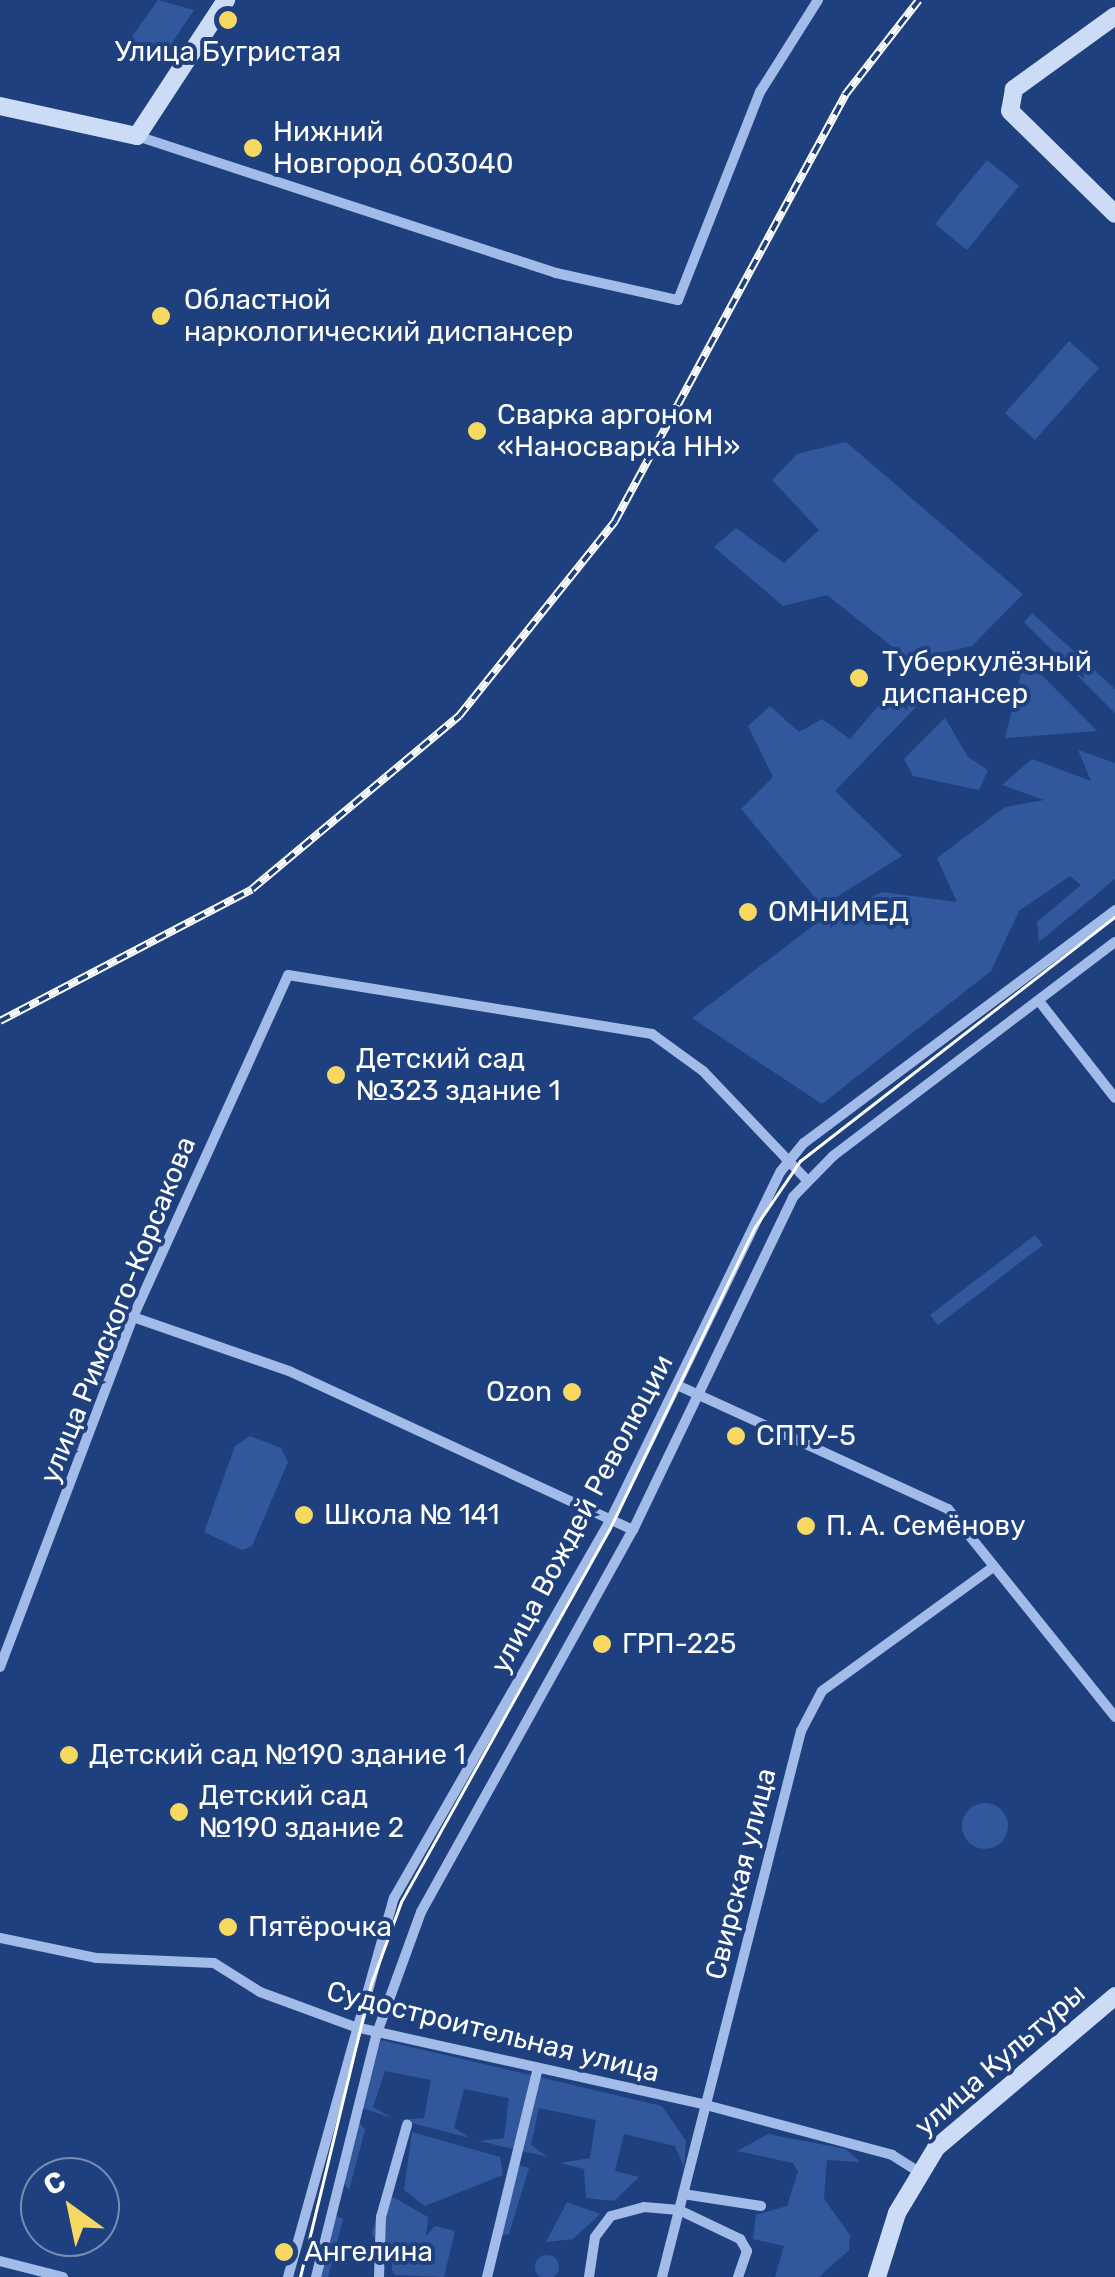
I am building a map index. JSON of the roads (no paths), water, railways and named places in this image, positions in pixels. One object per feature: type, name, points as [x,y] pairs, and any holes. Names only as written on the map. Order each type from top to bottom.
[{"type":"street","points":[[137,136],[226,0]]},
{"type":"street","points":[[0,106],[137,136],[556,272],[678,300],[760,92],[818,0]]},
{"type":"street","points":[[1115,16],[1010,97],[1019,126],[1115,214]]},
{"type":"street","name":"улица Вождей Революции","points":[[288,2277],[394,1898],[610,1520],[790,1160],[1115,910]]},
{"type":"street","name":"улица Вождей Революции","points":[[316,2277],[377,2033],[421,1912],[633,1530],[806,1179],[1115,942]]},
{"type":"street","name":"улица Римского-Корсакова","points":[[0,1667],[134,1317],[288,976],[652,1034],[790,1160]]},
{"type":"street","points":[[1039,1001],[1115,1098]]},
{"type":"street","points":[[790,1160],[806,1179]]},
{"type":"street","points":[[134,1317],[289,1372],[633,1530]]},
{"type":"street","points":[[677,1385],[948,1510],[1115,1717]]},
{"type":"street","name":"Свирская улица","points":[[662,2277],[815,1705],[993,1568]]},
{"type":"street","name":"Судостроительная улица","points":[[0,1938],[97,1958],[214,1963],[260,1992],[355,2027],[706,2105],[892,2155],[918,2172]]},
{"type":"street","name":"улица Культуры","points":[[878,2277],[918,2172],[972,2113],[1115,1996]]},
{"type":"street","points":[[487,2277],[538,2068]]},
{"type":"street","points":[[379,2277],[381,2217],[407,2126]]},
{"type":"street","points":[[683,2194],[761,2206]]},
{"type":"street","points":[[590,2277],[596,2236],[611,2216],[679,2210],[740,2238],[747,2251],[738,2277]]},
{"type":"street","points":[[0,2261],[63,2277]]},
{"type":"tram line","points":[[300,2277],[371,1984],[401,1902],[609,1530],[755,1227],[800,1161],[1115,917]]},
{"type":"railway","points":[[0,1021],[252,889],[459,716],[615,521],[845,95],[919,0]]},
{"type":"place","name":"Улица Бугристая","points":[[228,20]]},
{"type":"place","name":"Нижний Новгород 603040","points":[[253,148]]},
{"type":"place","name":"Областной наркологический диспансер","points":[[161,316]]},
{"type":"place","name":"Сварка аргоном «Наносварка НН»","points":[[477,431]]},
{"type":"place","name":"Туберкулёзный диспансер","points":[[859,678]]},
{"type":"place","name":"ОМНИМЕД","points":[[748,912]]},
{"type":"place","name":"Детский сад №323 здание 1","points":[[336,1075]]},
{"type":"place","name":"Ozon","points":[[572,1392]]},
{"type":"place","name":"СПТУ-5","points":[[736,1436]]},
{"type":"place","name":"Школа № 141","points":[[304,1515]]},
{"type":"place","name":"П. А. Семёнову","points":[[806,1526]]},
{"type":"place","name":"ГРП-225","points":[[602,1644]]},
{"type":"place","name":"Детский сад №190 здание 1","points":[[69,1755]]},
{"type":"place","name":"Детский сад №190 здание 2","points":[[179,1812]]},
{"type":"place","name":"Пятёрочка","points":[[228,1927]]},
{"type":"place","name":"Ангелина","points":[[284,2252]]}]
